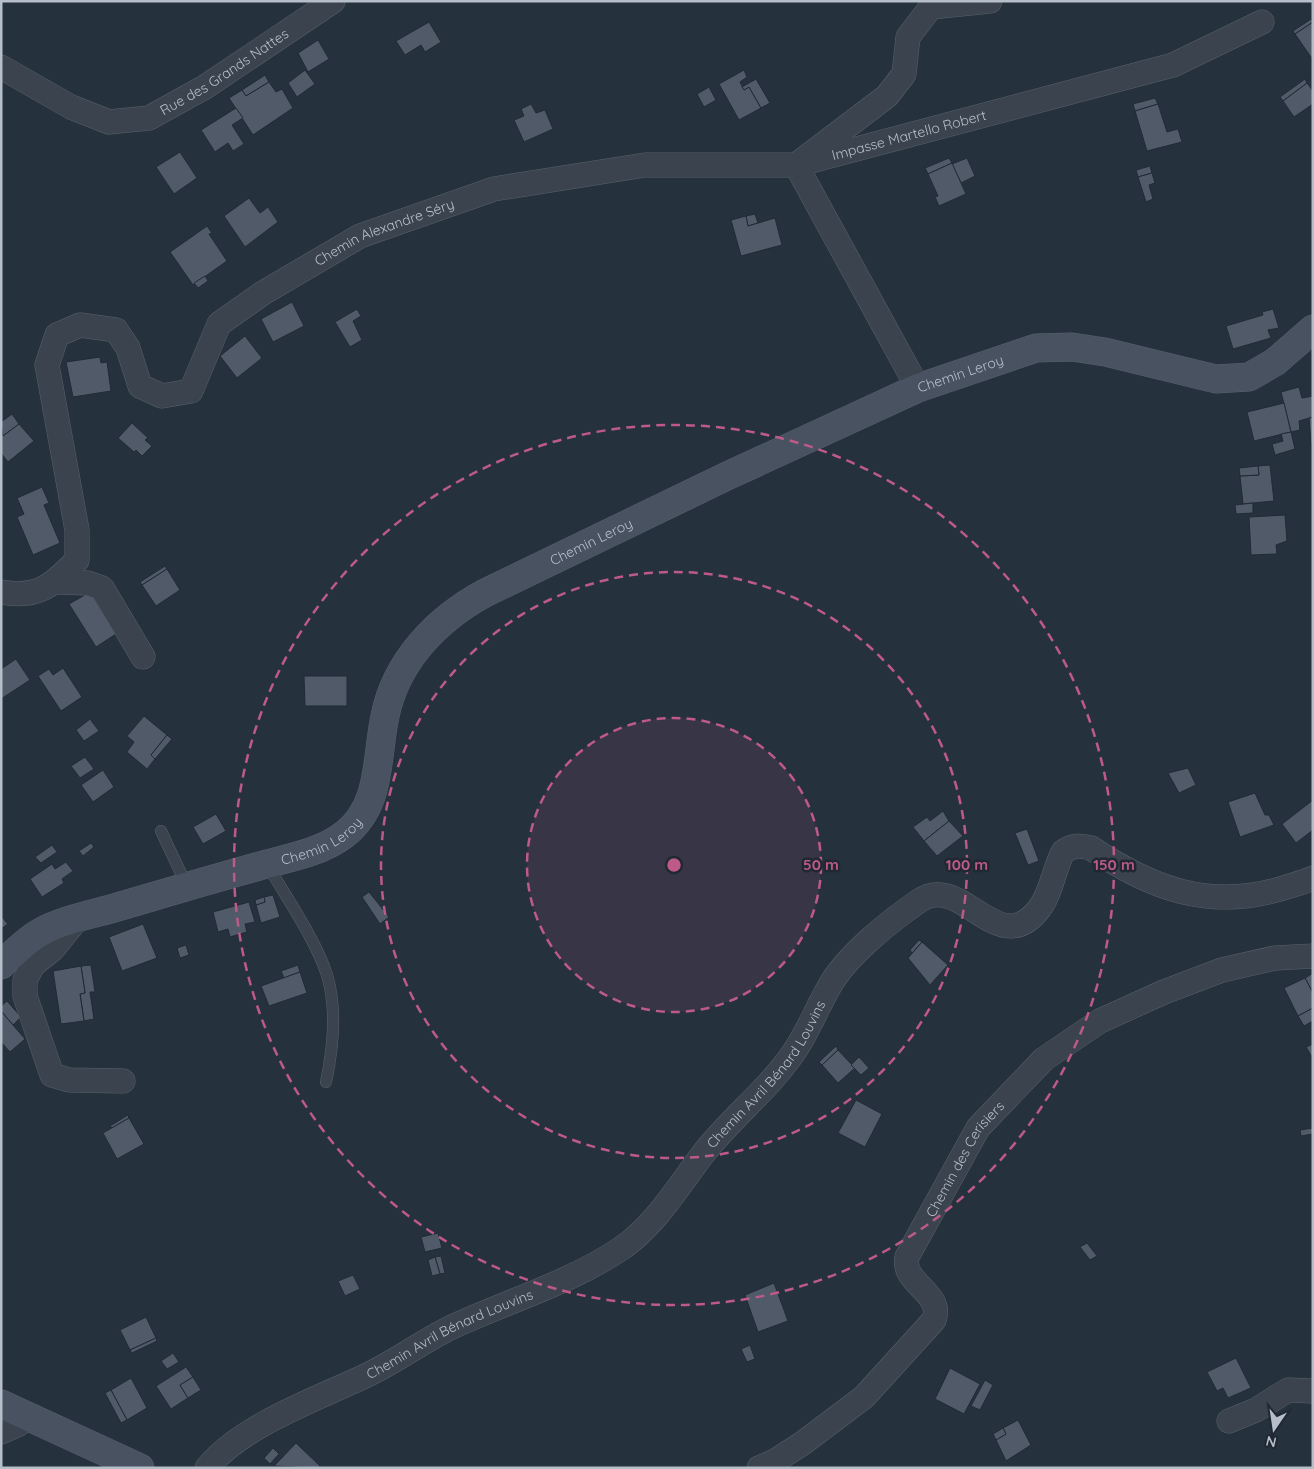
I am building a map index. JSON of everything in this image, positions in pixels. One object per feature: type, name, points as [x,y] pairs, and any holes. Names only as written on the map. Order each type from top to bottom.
[{"type":"street","name":"Rue des Grands Nattes","points":[[1,67],[71,107],[109,122],[149,118],[205,87],[333,1]]},
{"type":"street","points":[[918,388],[796,166],[887,96],[904,74],[908,37],[931,7],[990,1]]},
{"type":"street","name":"Impasse Martello Robert","points":[[796,166],[1173,65],[1262,22]]},
{"type":"street","name":"Chemin Alexandre Séry","points":[[1,592],[32,594],[56,582],[77,560],[77,540],[46,365],[57,335],[80,325],[116,330],[128,348],[140,386],[162,396],[191,391],[220,324],[262,293],[360,236],[504,188],[646,165],[796,166]]},
{"type":"street","name":"Chemin Leroy","points":[[1,965],[40,932],[78,918],[320,849],[344,835],[360,819],[368,803],[376,779],[385,716],[396,682],[422,642],[434,629],[467,603],[727,476],[918,388],[1036,348],[1072,347],[1105,352],[1216,379],[1249,377],[1275,362],[1313,329]]},
{"type":"street","name":"Chemin Alexandre Séry","points":[[56,582],[88,583],[102,588],[142,657]]},
{"type":"street","name":"Chemin Avril Bénard Louvins","points":[[206,1468],[246,1434],[298,1407],[381,1369],[449,1328],[595,1264],[624,1247],[650,1224],[709,1146],[784,1064],[806,1032],[834,979],[852,956],[920,900],[938,894],[948,895],[959,900],[981,916],[998,924],[1014,926],[1031,920],[1042,906],[1063,852],[1071,847],[1080,846],[1090,848],[1144,880],[1183,893],[1223,899],[1261,894],[1313,878]]},
{"type":"street","points":[[78,918],[53,949],[28,971],[25,980],[25,996],[52,1075],[69,1080],[123,1081]]},
{"type":"street","name":"Chemin des Cerisiers","points":[[759,1468],[775,1461],[803,1443],[864,1397],[934,1320],[937,1312],[936,1304],[908,1273],[905,1264],[907,1257],[978,1128],[1044,1059],[1100,1020],[1164,992],[1222,970],[1275,958],[1313,956]]},
{"type":"street","points":[[1229,1420],[1256,1410],[1288,1390],[1313,1391]]},
{"type":"street","points":[[1,1432],[19,1424],[13,1409]]},
{"type":"street","points":[[13,1409],[140,1468]]},
{"type":"lane","points":[[161,831],[187,886]]},
{"type":"lane","points":[[268,864],[310,938],[327,974],[330,991],[332,1031],[326,1082]]},
{"type":"building","points":[[1311,19],[1313,22],[1295,34],[1293,31]]},
{"type":"building","points":[[429,22],[441,42],[425,52],[421,45],[405,55],[396,41]]},
{"type":"building","points":[[1313,22],[1313,60],[1295,34]]},
{"type":"building","points":[[318,40],[329,59],[308,72],[298,53]]},
{"type":"building","points":[[305,70],[315,84],[297,97],[288,83]]},
{"type":"building","points":[[744,70],[747,77],[740,82],[744,90],[749,87],[761,108],[739,120],[719,84]]},
{"type":"building","points":[[265,75],[269,82],[246,96],[242,90]]},
{"type":"building","points":[[756,79],[770,103],[761,108],[749,87],[744,90],[742,87]]},
{"type":"building","points":[[1305,79],[1307,83],[1283,101],[1280,97]]},
{"type":"building","points":[[269,82],[276,92],[282,89],[293,108],[253,135],[229,98],[242,90],[246,96]]},
{"type":"building","points":[[1307,83],[1313,91],[1313,104],[1294,117],[1283,101]]},
{"type":"building","points":[[709,87],[716,100],[704,107],[697,94]]},
{"type":"building","points":[[1155,98],[1158,104],[1135,111],[1133,104]]},
{"type":"building","points":[[531,104],[536,113],[545,110],[553,129],[524,142],[514,120],[524,116],[521,109]]},
{"type":"building","points":[[1158,104],[1167,132],[1178,129],[1182,142],[1147,151],[1135,111]]},
{"type":"building","points":[[236,108],[243,118],[232,125],[244,144],[233,151],[228,143],[215,152],[201,130]]},
{"type":"building","points":[[180,152],[197,178],[174,194],[156,167]]},
{"type":"building","points":[[949,158],[952,163],[928,174],[925,168]]},
{"type":"building","points":[[967,158],[975,176],[961,183],[952,164]]},
{"type":"building","points":[[952,163],[966,194],[939,206],[935,197],[938,196],[928,174]]},
{"type":"building","points":[[1150,166],[1152,173],[1138,177],[1136,170]]},
{"type":"building","points":[[1152,173],[1155,183],[1149,185],[1153,199],[1146,202],[1138,177]]},
{"type":"building","points":[[249,198],[260,213],[268,207],[278,222],[245,247],[224,216]]},
{"type":"building","points":[[755,214],[758,223],[748,226],[746,216]]},
{"type":"building","points":[[746,216],[748,226],[775,218],[782,245],[741,256],[731,220]]},
{"type":"building","points":[[207,226],[212,233],[209,234],[227,261],[193,285],[170,252]]},
{"type":"building","points":[[205,276],[208,281],[198,288],[194,283]]},
{"type":"building","points":[[292,302],[304,326],[273,342],[261,319]]},
{"type":"building","points":[[357,309],[361,316],[353,321],[362,340],[350,347],[335,322]]},
{"type":"building","points":[[1273,309],[1279,328],[1268,330],[1271,338],[1233,349],[1226,326],[1263,315],[1262,312]]},
{"type":"building","points":[[245,336],[262,358],[237,378],[220,356]]},
{"type":"building","points":[[100,357],[101,363],[107,362],[111,391],[73,397],[66,362]]},
{"type":"building","points":[[1299,387],[1302,398],[1313,396],[1313,417],[1299,421],[1300,430],[1291,432],[1281,392]]},
{"type":"building","points":[[1284,403],[1291,432],[1254,441],[1247,412]]},
{"type":"building","points":[[12,414],[19,424],[3,436],[1,422]]},
{"type":"building","points":[[1313,417],[1313,444],[1311,444],[1309,418]]},
{"type":"building","points":[[132,423],[148,438],[145,440],[152,446],[142,456],[136,450],[134,452],[118,438]]},
{"type":"building","points":[[19,424],[34,441],[8,462],[1,453],[1,434],[3,436]]},
{"type":"building","points":[[1291,432],[1295,449],[1275,455],[1272,444],[1283,441],[1281,434]]},
{"type":"building","points":[[1270,465],[1274,501],[1243,504],[1240,476],[1259,475],[1258,466]]},
{"type":"building","points":[[1258,466],[1259,475],[1240,476],[1239,468]]},
{"type":"building","points":[[42,487],[49,503],[44,505],[60,543],[33,555],[17,517],[24,514],[17,498]]},
{"type":"building","points":[[1253,503],[1253,513],[1236,514],[1235,505]]},
{"type":"building","points":[[1285,515],[1287,541],[1276,545],[1277,554],[1251,555],[1249,517]]},
{"type":"building","points":[[165,566],[167,569],[142,585],[140,582]]},
{"type":"building","points":[[167,569],[180,590],[156,606],[142,585]]},
{"type":"building","points":[[90,592],[116,634],[96,647],[69,604]]},
{"type":"building","points":[[16,659],[30,680],[1,699],[1,669]]},
{"type":"building","points":[[63,668],[82,697],[61,711],[38,676],[49,669],[53,675]]},
{"type":"building","points":[[304,676],[347,676],[347,706],[305,706]]},
{"type":"building","points":[[144,716],[167,735],[151,755],[155,759],[147,769],[127,752],[134,742],[127,736]]},
{"type":"building","points":[[90,719],[99,731],[84,741],[76,730]]},
{"type":"building","points":[[167,735],[172,739],[155,759],[151,755]]},
{"type":"building","points":[[85,757],[94,769],[80,778],[71,766]]},
{"type":"building","points":[[1188,768],[1196,785],[1179,793],[1168,773]]},
{"type":"building","points":[[103,770],[114,787],[93,802],[81,785]]},
{"type":"building","points":[[1255,793],[1265,815],[1269,815],[1274,825],[1240,837],[1228,802]]},
{"type":"building","points":[[1313,800],[1313,830],[1296,843],[1282,824]]},
{"type":"building","points":[[943,811],[949,821],[924,841],[913,827],[927,817],[930,821]]},
{"type":"building","points":[[216,814],[226,831],[203,844],[193,827]]},
{"type":"building","points":[[949,821],[963,836],[937,856],[924,841]]},
{"type":"building","points":[[1027,829],[1039,861],[1028,865],[1015,833]]},
{"type":"building","points":[[91,843],[94,847],[83,856],[79,851]]},
{"type":"building","points":[[52,845],[57,852],[41,863],[35,857]]},
{"type":"building","points":[[66,862],[73,871],[62,879],[64,883],[42,897],[30,879],[52,864],[55,869]]},
{"type":"building","points":[[369,892],[389,917],[380,924],[362,897]]},
{"type":"building","points":[[273,895],[280,917],[261,923],[256,905],[265,902],[264,897]]},
{"type":"building","points":[[264,897],[265,902],[256,905],[255,900]]},
{"type":"building","points":[[249,902],[255,922],[245,924],[247,932],[230,937],[228,929],[218,932],[213,912]]},
{"type":"building","points":[[1,916],[8,924],[1,929]]},
{"type":"building","points":[[143,924],[157,958],[122,971],[109,937]]},
{"type":"building","points":[[919,940],[922,942],[912,953],[910,950]]},
{"type":"building","points":[[922,942],[948,965],[930,985],[908,958]]},
{"type":"building","points":[[186,945],[189,955],[180,958],[177,948]]},
{"type":"building","points":[[91,965],[95,992],[90,992],[94,1019],[84,1021],[80,994],[85,993],[81,966]]},
{"type":"building","points":[[298,965],[300,972],[284,978],[281,971]]},
{"type":"building","points":[[81,966],[85,993],[80,994],[84,1021],[61,1024],[53,971]]},
{"type":"building","points":[[300,972],[307,993],[269,1006],[261,986]]},
{"type":"building","points":[[1313,973],[1313,993],[1305,978]]},
{"type":"building","points":[[1305,978],[1313,993],[1313,1008],[1298,1016],[1284,988]]},
{"type":"building","points":[[7,1001],[21,1017],[13,1025],[1,1011],[1,1006]]},
{"type":"building","points":[[1313,1008],[1313,1021],[1304,1026],[1298,1016]]},
{"type":"building","points":[[1,1011],[25,1039],[10,1052],[1,1042]]},
{"type":"building","points":[[1313,1044],[1313,1059],[1306,1047]]},
{"type":"building","points":[[836,1046],[838,1050],[822,1065],[819,1062]]},
{"type":"building","points":[[838,1050],[855,1068],[838,1083],[822,1065]]},
{"type":"building","points":[[859,1057],[869,1068],[861,1075],[851,1065]]},
{"type":"building","points":[[856,1100],[882,1114],[865,1147],[838,1133]]},
{"type":"building","points":[[128,1115],[129,1118],[112,1128],[110,1126]]},
{"type":"building","points":[[129,1118],[144,1144],[117,1159],[103,1133]]},
{"type":"building","points":[[1313,1128],[1313,1134],[1301,1136],[1300,1130]]},
{"type":"building","points":[[438,1233],[442,1248],[425,1252],[421,1237]]},
{"type":"building","points":[[1087,1243],[1097,1256],[1090,1260],[1080,1247]]},
{"type":"building","points":[[441,1256],[445,1273],[440,1274],[435,1257]]},
{"type":"building","points":[[435,1257],[440,1274],[432,1276],[428,1260]]},
{"type":"building","points":[[353,1275],[360,1289],[345,1296],[338,1281]]},
{"type":"building","points":[[774,1283],[788,1321],[758,1332],[745,1295]]},
{"type":"building","points":[[146,1317],[156,1338],[130,1350],[120,1330]]},
{"type":"building","points":[[156,1338],[157,1341],[132,1353],[130,1350]]},
{"type":"building","points":[[750,1345],[755,1359],[747,1362],[741,1349]]},
{"type":"building","points":[[173,1353],[179,1362],[167,1369],[161,1361]]},
{"type":"building","points":[[1236,1358],[1251,1388],[1228,1398],[1223,1388],[1217,1391],[1207,1372]]},
{"type":"building","points":[[186,1367],[193,1377],[180,1385],[188,1398],[171,1409],[156,1386]]},
{"type":"building","points":[[950,1368],[980,1384],[964,1414],[935,1399]]},
{"type":"building","points":[[193,1377],[201,1390],[188,1398],[180,1385]]},
{"type":"building","points":[[131,1378],[147,1408],[127,1420],[111,1390]]},
{"type":"building","points":[[985,1380],[993,1385],[980,1410],[971,1406]]},
{"type":"building","points":[[111,1390],[127,1420],[121,1423],[105,1393]]},
{"type":"building","points":[[1018,1420],[1031,1445],[1006,1461],[996,1440],[1006,1434],[1003,1428]]},
{"type":"building","points":[[1003,1428],[1006,1434],[996,1440],[993,1434]]},
{"type":"building","points":[[296,1443],[320,1466],[319,1468],[274,1466]]},
{"type":"building","points":[[273,1448],[279,1454],[270,1464],[264,1458]]}]
